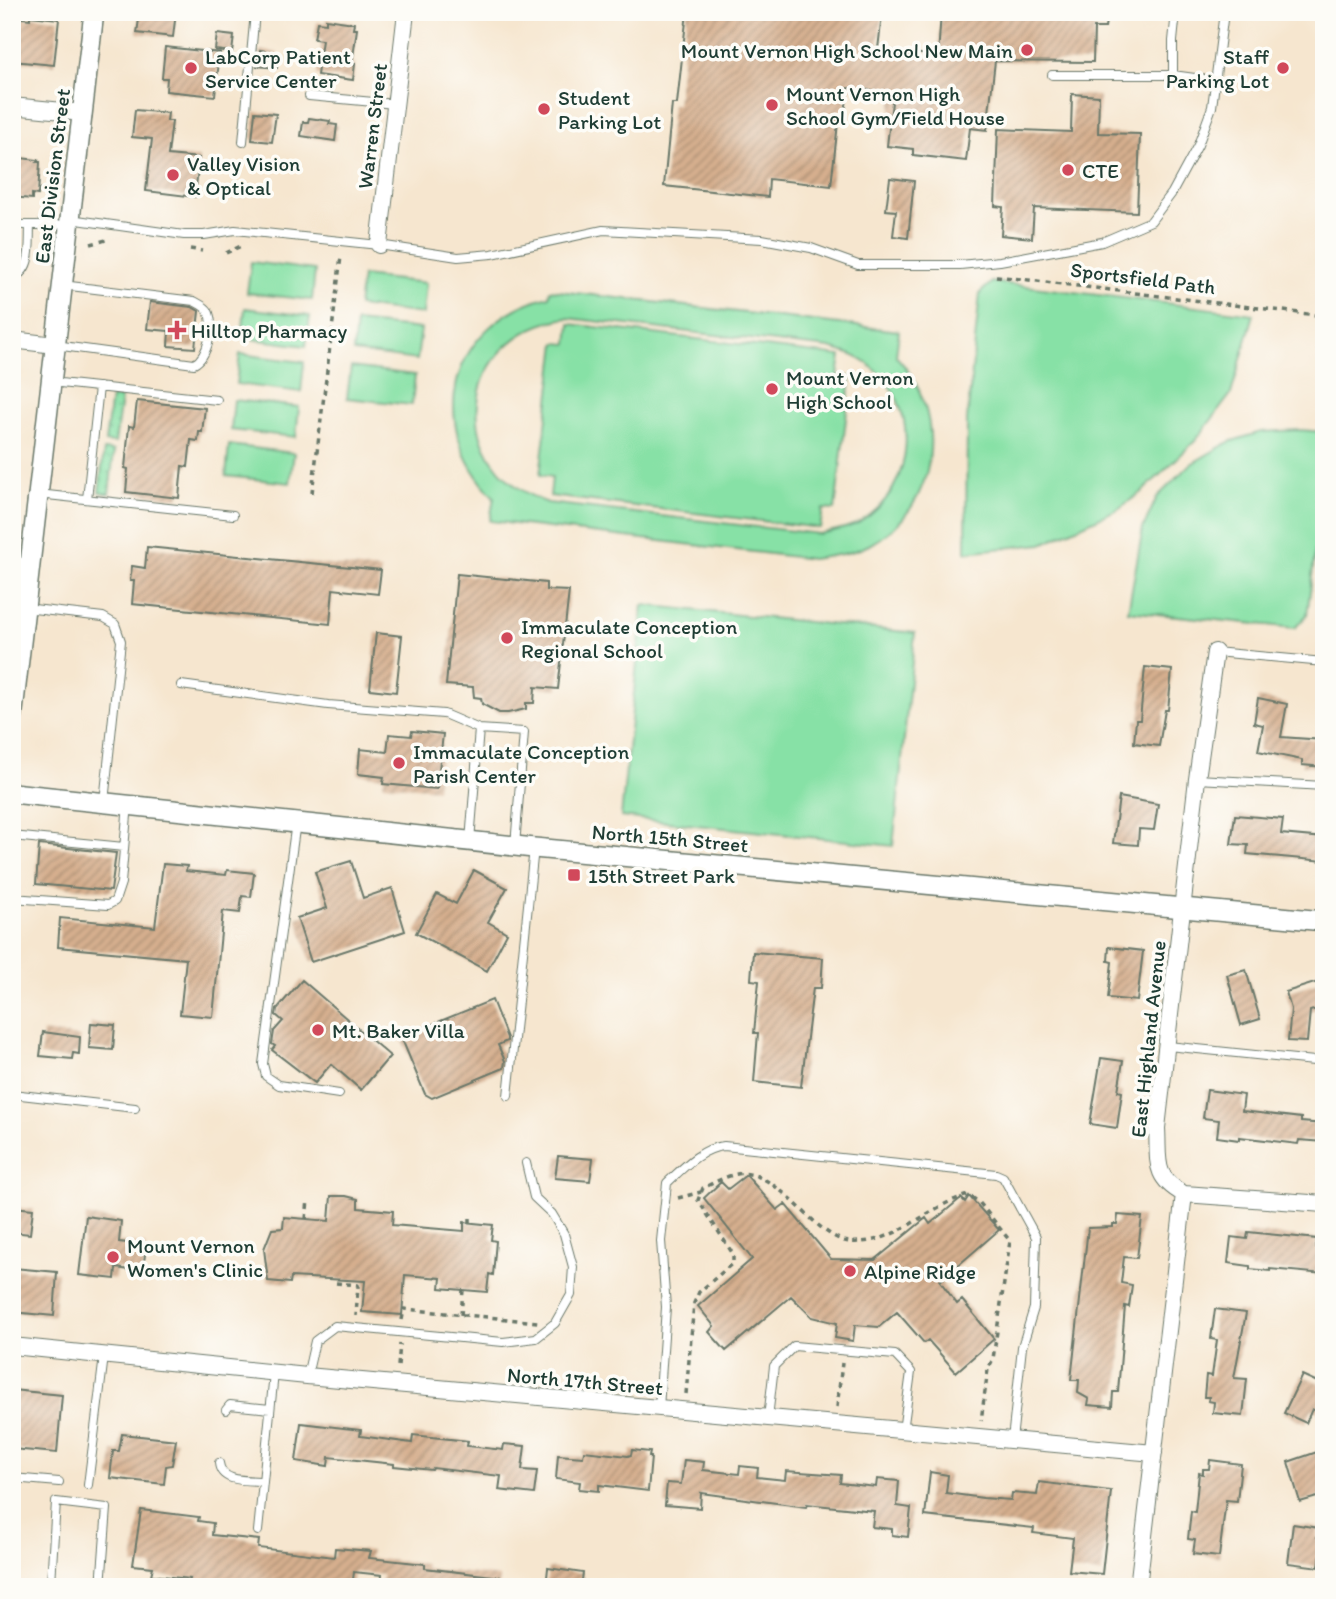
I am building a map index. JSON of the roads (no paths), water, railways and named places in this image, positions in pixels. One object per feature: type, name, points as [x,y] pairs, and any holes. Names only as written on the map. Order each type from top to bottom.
[{"type":"street","name":"East Division Street","points":[[12,720],[24,608],[21,566],[38,494],[94,12]]},
{"type":"street","name":"Warren Street","points":[[379,245],[406,12]]},
{"type":"street","points":[[12,106],[83,113]]},
{"type":"street","points":[[12,340],[55,345]]},
{"type":"street","name":"East Highland Avenue","points":[[1184,1194],[1169,1186],[1159,1171],[1157,1128],[1197,779],[1215,652]]},
{"type":"street","name":"North 15th Street","points":[[12,793],[525,847],[1324,921]]},
{"type":"street","points":[[1138,1587],[1184,1194],[1324,1205]]},
{"type":"street","name":"North 17th Street","points":[[12,1346],[274,1373],[1154,1453]]},
{"type":"lane","points":[[243,142],[255,12]]},
{"type":"lane","points":[[1173,75],[1176,12]]},
{"type":"lane","points":[[12,224],[30,226],[69,222],[204,235],[235,230],[379,245],[458,257],[492,254],[603,230],[762,239],[811,248],[858,265],[960,265],[1000,261],[1102,242],[1151,221],[1172,193],[1198,145],[1212,107],[1224,12]]},
{"type":"lane","points":[[1052,75],[1173,75],[1216,81]]},
{"type":"lane","points":[[309,96],[396,104]]},
{"type":"lane","points":[[12,277],[22,275],[27,269],[30,226]]},
{"type":"lane","points":[[55,345],[194,364],[201,361],[207,349],[209,313],[204,306],[194,301],[62,285]]},
{"type":"lane","points":[[51,382],[217,400]]},
{"type":"lane","points":[[87,499],[99,387]]},
{"type":"lane","points":[[38,494],[233,515]]},
{"type":"lane","points":[[24,608],[103,617],[115,624],[121,640],[104,802]]},
{"type":"lane","points":[[1215,652],[1324,662]]},
{"type":"lane","points":[[181,685],[328,705],[444,714],[479,729],[524,732],[525,847],[508,1096]]},
{"type":"lane","points":[[470,841],[479,729]]},
{"type":"lane","points":[[1197,779],[1324,786]]},
{"type":"lane","points":[[12,898],[108,905],[115,901],[121,883],[128,804]]},
{"type":"lane","points":[[296,822],[262,1065],[266,1076],[279,1085],[339,1094]]},
{"type":"lane","points":[[12,836],[124,847]]},
{"type":"lane","points":[[1168,1046],[1324,1062]]},
{"type":"lane","points":[[12,1094],[135,1108]]},
{"type":"lane","points":[[659,1408],[666,1307],[661,1241],[667,1183],[693,1160],[714,1147],[723,1146],[988,1173],[1003,1177],[1037,1237],[1034,1308],[1022,1347],[1012,1441]]},
{"type":"lane","points":[[307,1376],[315,1341],[335,1326],[503,1342],[536,1338],[555,1323],[571,1295],[573,1267],[565,1234],[552,1214],[534,1197],[526,1163]]},
{"type":"lane","points":[[768,1418],[774,1366],[794,1346],[844,1350],[895,1355],[911,1372],[902,1431]]},
{"type":"lane","points":[[88,1485],[104,1356]]},
{"type":"lane","points":[[258,1531],[274,1373]]},
{"type":"lane","points":[[226,1410],[230,1405],[270,1409]]},
{"type":"lane","points":[[219,1462],[220,1469],[233,1479],[263,1481]]},
{"type":"lane","points":[[12,1478],[59,1482]]},
{"type":"lane","points":[[101,1586],[107,1508],[56,1502],[51,1583],[112,1587]]},
{"type":"place","name":"Mount Vernon High School New Main","points":[[1027,50]]},
{"type":"place","name":"LabCorp Patient Service Center","points":[[191,68]]},
{"type":"place","name":"Staff Parking Lot","points":[[1283,68]]},
{"type":"place","name":"Mount Vernon High School Gym/Field House","points":[[772,105]]},
{"type":"place","name":"Student Parking Lot","points":[[544,109]]},
{"type":"place","name":"CTE","points":[[1068,170]]},
{"type":"place","name":"Valley Vision & Optical","points":[[173,175]]},
{"type":"place","name":"Hilltop Pharmacy","points":[[177,330]]},
{"type":"place","name":"Mount Vernon High School","points":[[772,389]]},
{"type":"place","name":"Immaculate Conception Regional School","points":[[507,638]]},
{"type":"place","name":"Immaculate Conception Parish Center","points":[[399,763]]},
{"type":"place","name":"15th Street Park","points":[[574,875]]},
{"type":"place","name":"Mt. Baker Villa","points":[[318,1030]]},
{"type":"place","name":"Mount Vernon Women's Clinic","points":[[113,1257]]},
{"type":"place","name":"Alpine Ridge","points":[[850,1271]]}]
